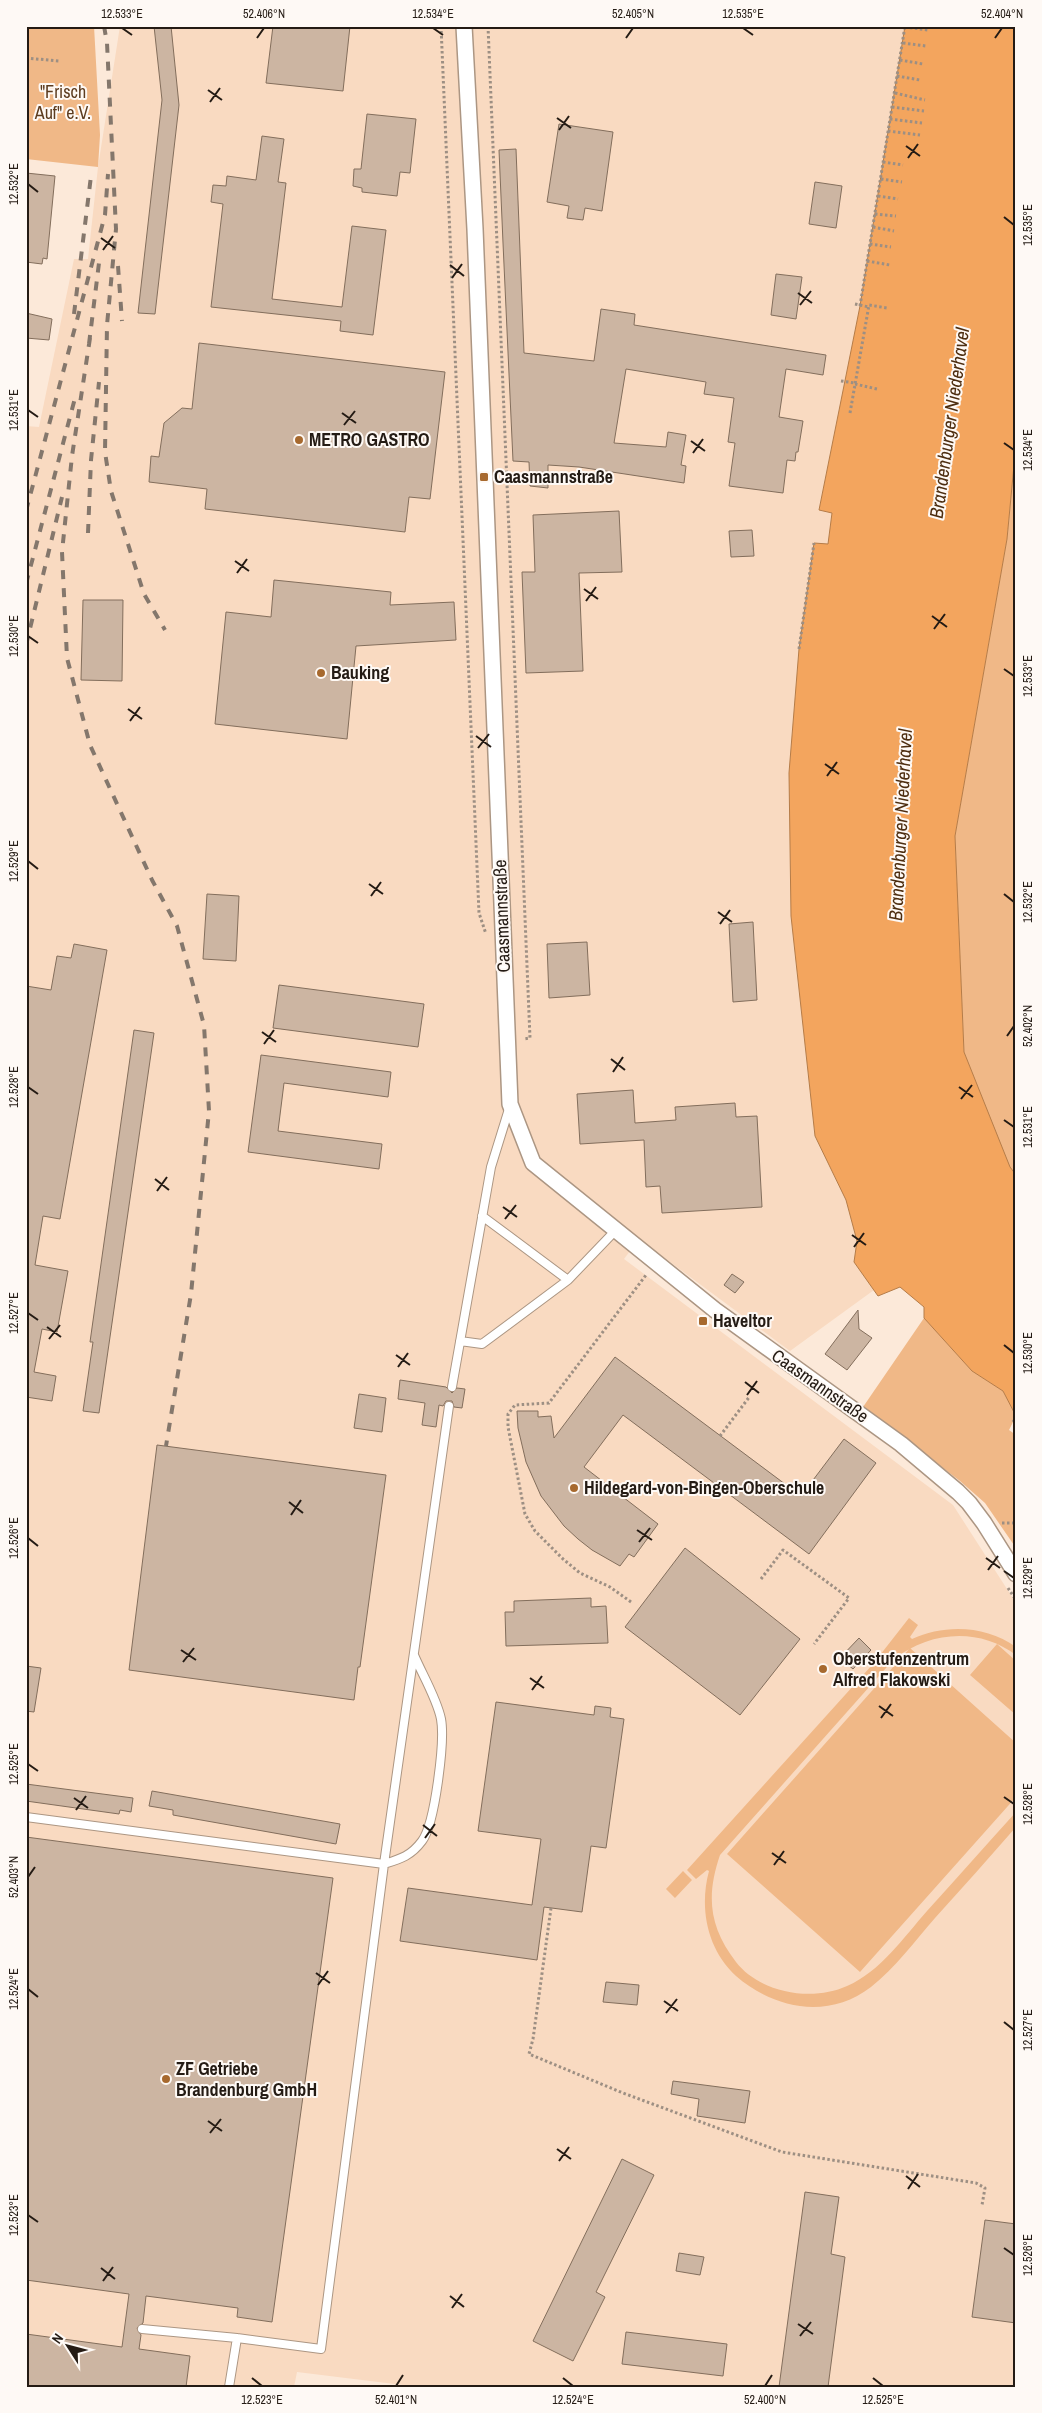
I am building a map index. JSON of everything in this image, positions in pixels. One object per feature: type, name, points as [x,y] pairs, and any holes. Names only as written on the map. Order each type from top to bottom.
[{"type":"street","name":"Caasmannstraße","points":[[464,26],[474,211],[510,1104],[533,1163],[615,1231],[772,1352],[901,1444],[958,1492],[969,1502],[984,1523],[1016,1574]]},
{"type":"lane","points":[[452,1387],[491,1167],[510,1104]]},
{"type":"lane","points":[[482,1216],[568,1280]]},
{"type":"lane","points":[[460,1341],[482,1344],[568,1280],[615,1231]]},
{"type":"lane","points":[[142,2329],[237,2338],[321,2349],[384,1864],[449,1406]]},
{"type":"lane","points":[[26,1817],[384,1864],[406,1858],[422,1841],[430,1824],[443,1734],[440,1716],[414,1656]]},
{"type":"lane","points":[[229,2387],[237,2338]]},
{"type":"path","points":[[440,26],[480,919],[490,941]]},
{"type":"path","points":[[488,26],[530,1038],[508,1040]]},
{"type":"path","points":[[860,306],[905,26],[928,30]]},
{"type":"path","points":[[903,43],[926,46]]},
{"type":"path","points":[[26,58],[59,61]]},
{"type":"path","points":[[900,60],[923,64]]},
{"type":"path","points":[[897,76],[920,80]]},
{"type":"path","points":[[895,93],[925,100]]},
{"type":"path","points":[[892,107],[924,111]]},
{"type":"path","points":[[890,119],[922,123]]},
{"type":"path","points":[[888,131],[920,135]]},
{"type":"path","points":[[883,162],[903,165]]},
{"type":"path","points":[[880,179],[902,182]]},
{"type":"path","points":[[878,196],[898,199]]},
{"type":"path","points":[[875,214],[896,216]]},
{"type":"path","points":[[873,227],[894,231]]},
{"type":"path","points":[[870,244],[892,247]]},
{"type":"path","points":[[867,261],[890,265]]},
{"type":"path","points":[[855,304],[887,308]]},
{"type":"path","points":[[850,412],[868,307]]},
{"type":"path","points":[[841,380],[877,389]]},
{"type":"path","points":[[459,456],[465,460]]},
{"type":"path","points":[[799,648],[814,543]]},
{"type":"path","points":[[631,1602],[610,1587],[580,1573],[563,1559],[529,1524],[513,1459],[508,1414],[516,1405],[549,1403],[648,1272]]},
{"type":"path","points":[[720,1436],[750,1396]]},
{"type":"path","points":[[1013,1422],[1016,1418]]},
{"type":"path","points":[[761,1579],[783,1550],[849,1598],[814,1644]]},
{"type":"path","points":[[552,1908],[533,2039],[529,2054],[623,2093],[782,2152],[976,2183],[984,2188],[982,2205]]},
{"type":"shaded area","points":[[120,26],[905,26],[860,306],[819,510],[832,512],[828,544],[814,544],[799,649],[789,773],[791,916],[815,1136],[846,1200],[857,1241],[855,1262],[874,1290],[790,1351],[639,1239],[624,1259],[953,1505],[1016,1603],[1016,2387],[419,2387],[297,2372],[294,2387],[26,2387],[26,426],[39,427],[74,259],[88,259],[98,167]]},
{"type":"green space","name":"\"Frisch Auf\" e.V.","points":[[26,26],[94,26],[100,135],[98,167],[26,159]]},
{"type":"green space","points":[[1016,444],[1016,1175],[1010,1168],[964,1052],[955,836],[1007,539]]},
{"type":"green space","points":[[924,1318],[972,1371],[1003,1391],[1016,1416],[1009,1430],[1016,1435],[1016,1548],[985,1503],[960,1481],[863,1407]]},
{"type":"green space","points":[[909,1618],[918,1625],[910,1637],[912,1639],[924,1634],[951,1629],[978,1631],[992,1634],[1016,1647],[1016,1655],[1002,1646],[986,1640],[955,1636],[923,1643],[894,1659],[720,1855],[713,1884],[712,1898],[715,1924],[720,1936],[736,1962],[746,1973],[772,1987],[787,1992],[803,1994],[833,1991],[847,1986],[870,1972],[891,1953],[1016,1812],[1016,1827],[897,1963],[871,1987],[837,2004],[819,2007],[784,2003],[751,1987],[736,1976],[726,1965],[712,1941],[708,1927],[705,1899],[709,1871],[707,1870],[696,1879],[687,1870],[873,1664]]},
{"type":"green space","points":[[997,1644],[1016,1661],[1016,1715],[970,1675]]},
{"type":"green space","points":[[910,1648],[1016,1743],[1016,1797],[860,1972],[727,1854]]},
{"type":"green space","points":[[683,1871],[692,1880],[675,1898],[666,1889]]},
{"type":"water","name":"Brandenburger Niederhavel","points":[[905,26],[1016,26],[1016,444],[1007,539],[955,836],[964,1052],[1010,1167],[1016,1175],[1016,1416],[1003,1391],[972,1371],[924,1318],[924,1307],[900,1287],[878,1296],[854,1262],[857,1241],[846,1200],[815,1136],[791,916],[789,773],[799,649],[814,543],[828,544],[832,513],[819,510],[860,306]]},
{"type":"building","points":[[154,26],[171,26],[179,105],[155,314],[138,313],[162,100]]},
{"type":"building","points":[[273,26],[350,26],[343,91],[266,83]]},
{"type":"building","points":[[367,114],[416,119],[410,173],[400,172],[397,196],[362,192],[362,188],[353,186],[354,169],[361,169]]},
{"type":"building","points":[[559,124],[613,132],[602,211],[585,208],[583,220],[567,218],[569,206],[547,202]]},
{"type":"building","points":[[262,136],[284,139],[278,182],[286,183],[272,299],[342,307],[352,226],[386,230],[373,335],[340,331],[341,321],[211,307],[223,204],[211,202],[213,185],[226,186],[227,176],[256,180]]},
{"type":"building","points":[[516,149],[524,353],[594,361],[601,309],[635,314],[634,325],[826,355],[823,375],[786,369],[779,417],[803,421],[795,461],[787,460],[783,493],[729,486],[735,443],[728,442],[734,398],[704,394],[706,382],[626,369],[614,443],[666,447],[668,432],[686,435],[681,465],[686,466],[684,483],[579,467],[548,465],[548,488],[530,486],[529,462],[513,461],[499,150]]},
{"type":"building","points":[[26,173],[55,176],[47,259],[43,258],[42,264],[26,262]]},
{"type":"building","points":[[815,182],[842,186],[836,228],[809,224]]},
{"type":"building","points":[[776,274],[802,277],[796,319],[771,315]]},
{"type":"building","points":[[26,313],[52,319],[49,340],[26,338]]},
{"type":"building","name":"METRO GASTRO","points":[[199,343],[445,372],[430,499],[409,497],[405,532],[205,509],[207,489],[149,482],[151,456],[159,457],[164,423],[182,408],[192,409]]},
{"type":"building","points":[[619,511],[622,572],[579,573],[583,671],[526,673],[522,572],[535,572],[533,515]]},
{"type":"building","points":[[752,530],[754,556],[731,557],[729,531]]},
{"type":"building","points":[[274,580],[391,592],[390,605],[454,602],[456,640],[356,646],[347,739],[215,724],[226,612],[271,617]]},
{"type":"building","points":[[83,600],[123,600],[122,681],[81,680]]},
{"type":"building","points":[[207,894],[239,896],[236,961],[203,959]]},
{"type":"building","points":[[753,922],[757,1000],[733,1002],[729,924]]},
{"type":"building","points":[[587,942],[590,995],[549,998],[547,944]]},
{"type":"building","points":[[74,944],[107,950],[60,1219],[43,1216],[35,1265],[68,1271],[57,1332],[42,1329],[34,1372],[56,1376],[52,1401],[26,1397],[26,986],[51,990],[57,956],[71,958]]},
{"type":"building","points":[[279,985],[424,1004],[418,1047],[273,1028]]},
{"type":"building","points":[[134,1030],[154,1033],[99,1413],[83,1411],[93,1342],[90,1342]]},
{"type":"building","points":[[261,1055],[391,1072],[388,1097],[284,1083],[278,1131],[382,1144],[379,1169],[248,1152]]},
{"type":"building","points":[[633,1090],[635,1123],[676,1120],[675,1107],[735,1103],[736,1117],[757,1116],[762,1207],[662,1213],[660,1186],[646,1187],[644,1140],[580,1144],[577,1094]]},
{"type":"building","points":[[732,1274],[744,1282],[735,1293],[724,1285]]},
{"type":"building","points":[[858,1310],[859,1329],[872,1338],[847,1370],[825,1354]]},
{"type":"building","points":[[615,1357],[801,1496],[844,1439],[876,1463],[809,1554],[623,1415],[584,1467],[658,1524],[634,1557],[629,1554],[620,1566],[592,1550],[578,1539],[564,1526],[541,1496],[526,1462],[518,1428],[517,1411],[538,1411],[538,1417],[551,1416],[554,1438]]},
{"type":"building","points":[[400,1380],[446,1387],[452,1393],[457,1388],[465,1389],[462,1408],[454,1407],[452,1401],[446,1401],[443,1406],[439,1405],[436,1427],[422,1425],[425,1403],[398,1399]]},
{"type":"building","points":[[359,1394],[386,1398],[382,1432],[354,1428]]},
{"type":"building","points":[[157,1445],[386,1475],[354,1700],[129,1670]]},
{"type":"building","name":"Hildegard-von-Bingen-Oberschule","points":[[685,1548],[800,1639],[740,1715],[625,1627]]},
{"type":"building","points":[[591,1598],[591,1607],[606,1606],[608,1643],[506,1646],[505,1612],[514,1612],[514,1601]]},
{"type":"building","points":[[859,1638],[871,1650],[853,1669],[840,1658]]},
{"type":"building","points":[[26,1666],[41,1668],[34,1712],[26,1711]]},
{"type":"building","points":[[496,1702],[594,1715],[595,1706],[611,1708],[610,1717],[624,1719],[606,1848],[591,1846],[582,1912],[544,1907],[537,1960],[400,1941],[408,1888],[532,1905],[541,1839],[478,1831]]},
{"type":"building","points":[[26,1784],[133,1798],[131,1812],[120,1810],[119,1814],[26,1801]]},
{"type":"building","points":[[152,1791],[340,1824],[336,1844],[173,1815],[173,1810],[149,1806]]},
{"type":"building","name":"ZF Getriebe Brandenburg GmbH","points":[[26,1837],[333,1878],[272,2322],[237,2317],[238,2308],[146,2296],[143,2323],[137,2328],[141,2335],[139,2349],[190,2356],[186,2387],[26,2387],[26,2334],[122,2347],[129,2294],[26,2280]]},
{"type":"building","points":[[606,1982],[639,1985],[637,2005],[603,2002]]},
{"type":"building","points":[[673,2081],[750,2091],[745,2123],[697,2116],[699,2099],[671,2094]]},
{"type":"building","points":[[622,2159],[654,2175],[596,2292],[605,2297],[573,2361],[533,2341]]},
{"type":"building","points":[[805,2192],[839,2197],[831,2254],[845,2257],[828,2387],[779,2387]]},
{"type":"building","points":[[985,2220],[1016,2224],[1016,2323],[972,2317]]},
{"type":"building","points":[[679,2253],[704,2257],[700,2275],[676,2271]]},
{"type":"building","points":[[626,2332],[727,2344],[723,2376],[622,2364]]},
{"type":"railway","points":[[104,26],[107,43],[116,229],[107,325],[105,452],[111,491],[144,594],[165,630]]},
{"type":"railway","points":[[26,511],[105,215],[108,174]]},
{"type":"railway","points":[[74,314],[91,176]]},
{"type":"railway","points":[[89,344],[99,263]]},
{"type":"railway","points":[[118,266],[122,321]]},
{"type":"railway","points":[[90,338],[72,456],[62,552],[67,658],[90,745],[152,880],[177,926],[204,1025],[209,1111],[191,1294],[166,1446]]},
{"type":"railway","points":[[88,533],[91,460],[99,382]]},
{"type":"railway","points":[[26,584],[75,398]]},
{"type":"railway","points":[[26,645],[62,497]]},
{"type":"place","name":"METRO GASTRO","points":[[299,440]]},
{"type":"place","name":"Caasmannstraße","points":[[484,477]]},
{"type":"place","name":"Bauking","points":[[321,673]]},
{"type":"place","name":"Haveltor","points":[[703,1321]]},
{"type":"place","name":"Hildegard-von-Bingen-Oberschule","points":[[574,1488]]},
{"type":"place","name":"Oberstufenzentrum Alfred Flakowski","points":[[823,1669]]},
{"type":"place","name":"ZF Getriebe Brandenburg GmbH","points":[[166,2079]]}]
